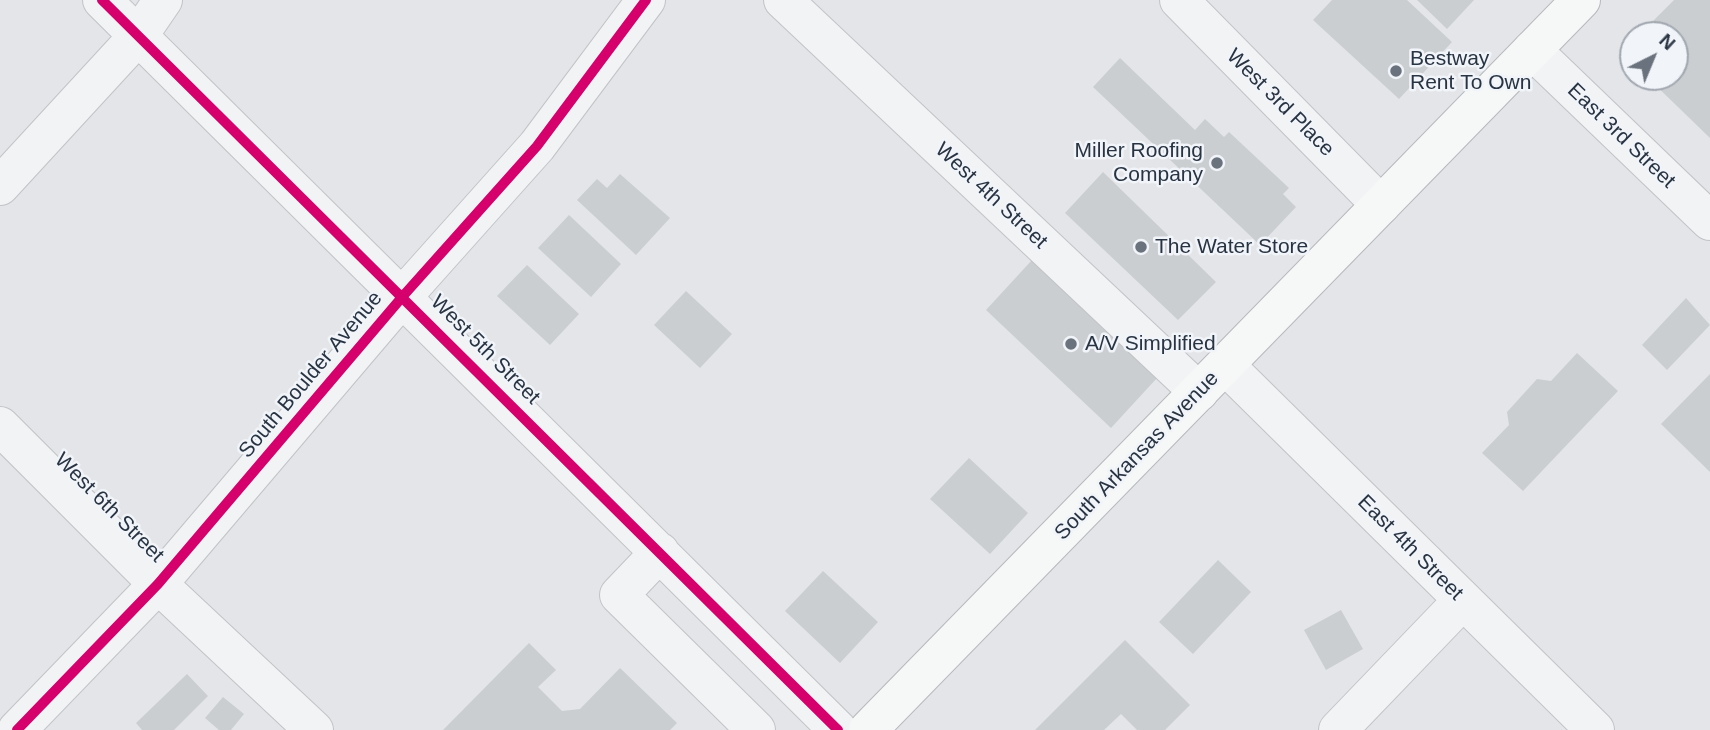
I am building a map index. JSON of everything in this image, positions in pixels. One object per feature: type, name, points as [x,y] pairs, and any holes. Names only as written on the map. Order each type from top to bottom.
[{"type":"highway","name":"South Arkansas Avenue","points":[[882,726],[1225,365],[1581,0]]},
{"type":"street","name":"West 5th Street","points":[[102,0],[838,730]]},
{"type":"street","points":[[0,186],[139,35],[163,0]]},
{"type":"street","name":"South Boulder Avenue","points":[[17,730],[158,584],[403,296],[537,146],[646,0]]},
{"type":"street","name":"West 4th Street","points":[[783,0],[1199,393]]},
{"type":"street","name":"West 3rd Place","points":[[1179,0],[1381,205]]},
{"type":"street","name":"East 3rd Street","points":[[1532,50],[1710,221]]},
{"type":"street","name":"East 4th Street","points":[[1225,365],[1595,730]]},
{"type":"street","name":"West 6th Street","points":[[0,426],[158,584],[314,730]]},
{"type":"street","points":[[660,552],[620,595],[755,730]]},
{"type":"street","points":[[1338,730],[1463,600]]},
{"type":"building","name":"Bestway Rent To Own","points":[[1332,0],[1407,0],[1452,42],[1399,99],[1313,20]]},
{"type":"building","points":[[1417,0],[1474,0],[1447,29]]},
{"type":"building","points":[[1674,0],[1710,0],[1710,138],[1661,91],[1689,91],[1689,21],[1653,21]]},
{"type":"building","name":"Miller Roofing Company","points":[[1120,58],[1195,130],[1205,119],[1224,137],[1229,132],[1289,188],[1283,194],[1296,207],[1260,245],[1093,87]]},
{"type":"building","name":"The Water Store","points":[[1103,172],[1216,282],[1178,320],[1065,213]]},
{"type":"building","points":[[620,174],[670,218],[636,255],[577,200],[597,179],[607,188]]},
{"type":"building","points":[[569,215],[621,264],[591,297],[538,248]]},
{"type":"building","name":"A/V Simplified","points":[[1032,260],[1157,378],[1111,428],[986,310]]},
{"type":"building","points":[[527,265],[579,314],[550,345],[497,296]]},
{"type":"building","points":[[686,291],[732,334],[700,368],[654,325]]},
{"type":"building","points":[[1686,298],[1710,325],[1667,370],[1642,345]]},
{"type":"building","points":[[1577,353],[1618,391],[1523,491],[1482,453],[1509,425],[1507,412],[1537,379],[1551,381]]},
{"type":"building","points":[[1710,374],[1710,472],[1661,424]]},
{"type":"building","points":[[969,458],[1028,513],[990,554],[930,499]]},
{"type":"building","points":[[1218,560],[1251,592],[1193,654],[1159,622]]},
{"type":"building","points":[[823,571],[878,622],[840,663],[785,611]]},
{"type":"building","points":[[1341,610],[1363,649],[1326,670],[1304,630]]},
{"type":"building","points":[[1125,640],[1190,705],[1165,730],[1137,730],[1121,714],[1104,730],[1035,730]]},
{"type":"building","points":[[529,643],[556,670],[538,687],[562,711],[580,709],[620,668],[677,723],[670,730],[443,730]]},
{"type":"building","points":[[187,674],[208,696],[174,730],[142,730],[136,723]]},
{"type":"building","points":[[223,697],[244,714],[231,730],[219,730],[205,718]]},
{"type":"cycle path","points":[[102,0],[838,730]]},
{"type":"cycle path","points":[[17,730],[158,584],[403,296],[537,146],[646,0]]},
{"type":"place","name":"Bestway Rent To Own","points":[[1396,71]]},
{"type":"place","name":"Miller Roofing Company","points":[[1217,163]]},
{"type":"place","name":"The Water Store","points":[[1141,247]]},
{"type":"place","name":"A/V Simplified","points":[[1071,344]]}]
